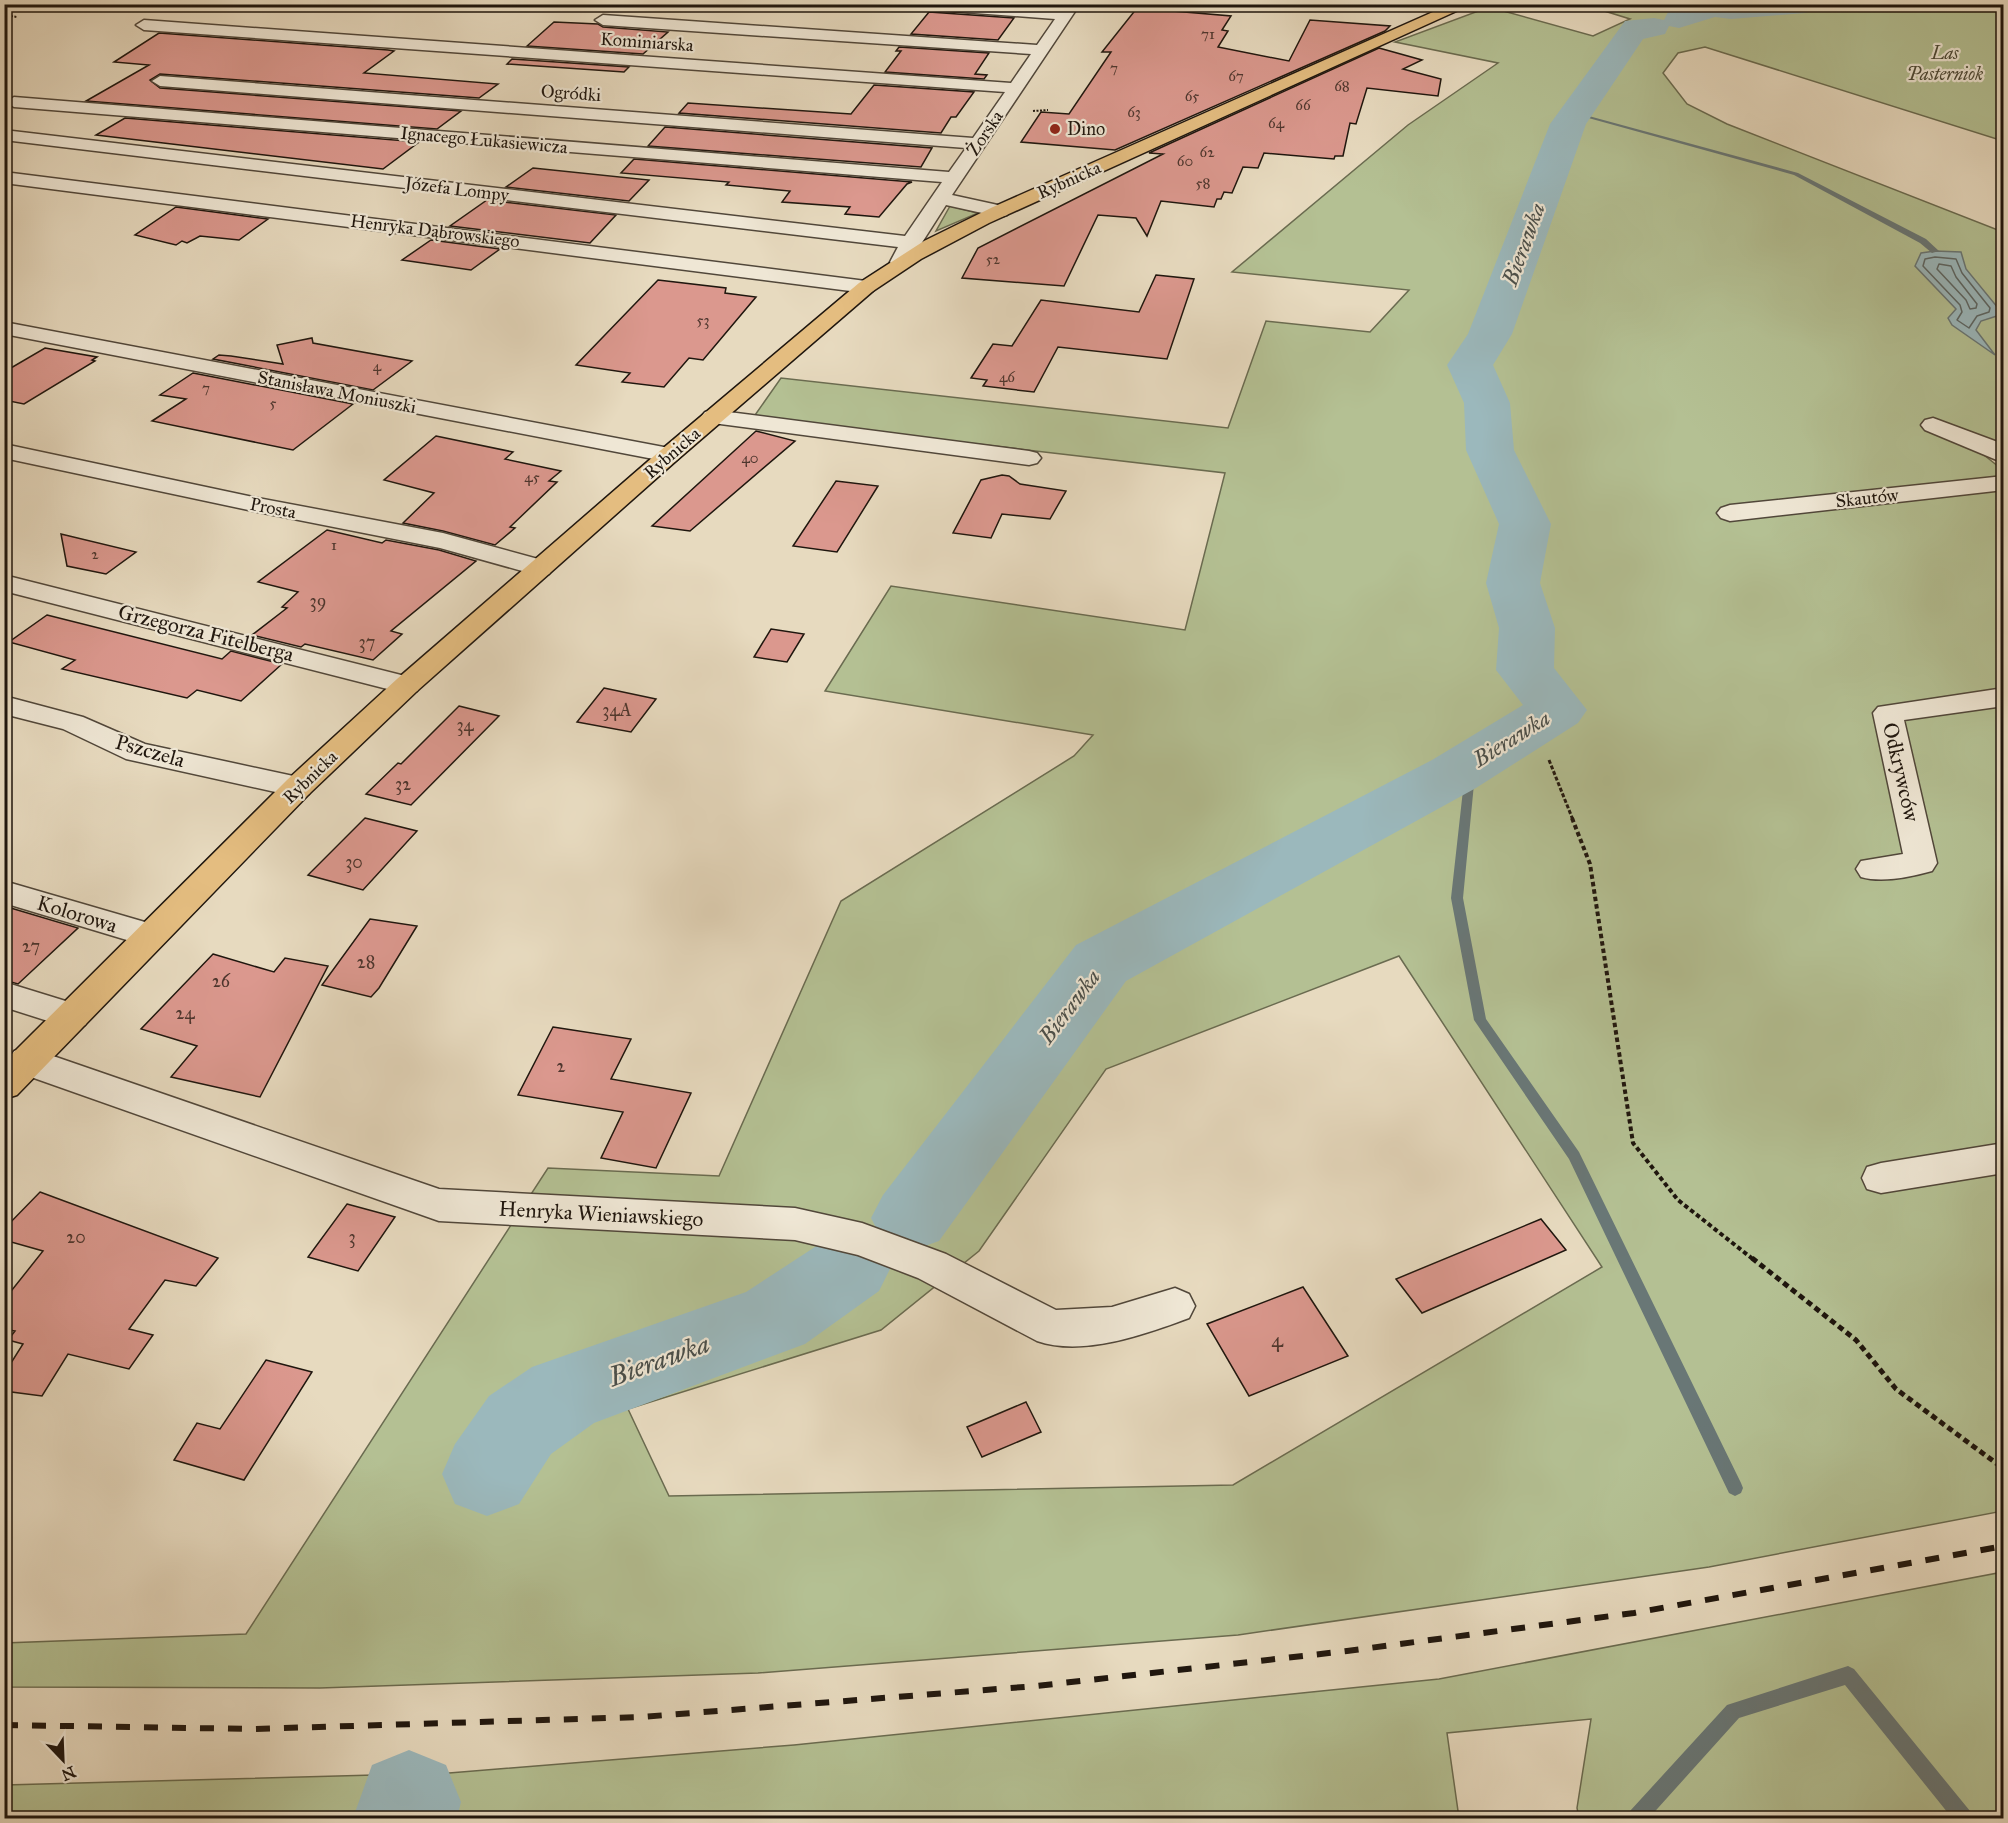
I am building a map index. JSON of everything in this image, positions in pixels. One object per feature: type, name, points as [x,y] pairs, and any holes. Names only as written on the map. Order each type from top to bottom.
[{"type":"main road","name":"Rybnicka","points":[[16,1073],[298,787],[407,685],[669,455],[905,253],[936,242],[1000,211],[1465,4]]},
{"type":"street","points":[[907,4],[1070,10]]},
{"type":"street","name":"Żorska","points":[[905,253],[1070,10]]},
{"type":"street","points":[[603,20],[1043,50]]},
{"type":"street","name":"Kominiarska","points":[[144,25],[1016,88]]},
{"type":"street","points":[[1035,31],[1055,32]]},
{"type":"street","points":[[1009,68],[1030,69]]},
{"type":"street","name":"Ogródki","points":[[160,81],[978,144]]},
{"type":"street","name":"Ignacego Łukasiewicza","points":[[14,102],[955,178]]},
{"type":"street","name":"Józefa Lompy","points":[[4,135],[905,253]]},
{"type":"street","name":"Henryka Dąbrowskiego","points":[[4,177],[866,287]]},
{"type":"street","points":[[941,198],[1000,211]]},
{"type":"street","name":"Stanisława Moniuszki","points":[[4,328],[669,455]]},
{"type":"street","points":[[713,417],[1029,458]]},
{"type":"street","points":[[1933,424],[1999,452]]},
{"type":"street","name":"Prosta","points":[[4,451],[442,541],[540,568]]},
{"type":"street","name":"Skautów","points":[[1730,513],[2004,483]]},
{"type":"street","name":"Grzegorza Fitelberga","points":[[4,583],[407,685]]},
{"type":"street","name":"Odkrywców","points":[[1872,869],[1921,863],[1888,713],[2004,697]]},
{"type":"street","name":"Pszczela","points":[[4,705],[74,723],[137,752],[298,787]]},
{"type":"street","name":"Kolorowa","points":[[4,892],[150,935]]},
{"type":"street","points":[[4,994],[73,1016]]},
{"type":"street","name":"Henryka Wieniawskiego","points":[[16,1073],[439,1205],[795,1224],[862,1239],[932,1266],[1052,1328],[1112,1325],[1175,1306]]},
{"type":"street","points":[[1881,1178],[2004,1158]]},
{"type":"path","points":[[4,15],[17,17]]},
{"type":"path","points":[[1550,760],[1590,864],[1634,1143],[1677,1200],[1856,1340],[1896,1389],[2004,1469]]},
{"type":"green space","name":"Las Pasterniok","points":[[1585,5],[2003,5],[2003,141],[1705,47],[1678,53],[1663,73],[1687,104],[1727,124],[2003,232],[2003,452],[1984,455],[2004,471],[2003,1511],[1709,1567],[1238,1635],[758,1673],[320,1688],[5,1687],[4,1643],[246,1634],[548,1168],[719,1176],[841,901],[1074,756],[1093,735],[825,691],[891,586],[1185,630],[1225,473],[753,418],[781,378],[1228,428],[1266,321],[1370,332],[1409,290],[1232,272],[1408,125],[1498,63],[1395,42],[1489,7],[1593,36],[1630,19]],"holes":[[[1399,956],[1602,1267],[1233,1485],[669,1496],[628,1409],[881,1330],[979,1251],[1106,1069]]]},
{"type":"green space","points":[[950,206],[978,213],[936,231]]},
{"type":"green space","points":[[2003,1572],[2003,1818],[1579,1818],[1577,1808],[1591,1719],[1447,1733],[1459,1818],[5,1818],[5,1785],[449,1773],[794,1745],[1439,1679]]},
{"type":"water","points":[[1961,252],[1966,269],[2003,314],[1981,321],[1976,330],[1995,355],[1952,325],[1948,318],[1956,309],[1915,266],[1921,253]]},
{"type":"building","points":[[1137,8],[1231,16],[1222,30],[1228,31],[1218,47],[1289,61],[1310,20],[1390,26],[1385,31],[1115,150],[1021,142],[1041,112],[1069,114],[1111,52],[1102,52]]},
{"type":"building","points":[[929,12],[1014,18],[998,40],[911,34]]},
{"type":"building","points":[[554,22],[598,24],[603,27],[668,32],[643,54],[527,46]]},
{"type":"building","points":[[159,33],[388,50],[394,51],[364,73],[498,84],[479,98],[160,74],[150,80],[160,88],[461,111],[437,129],[86,101],[149,65],[114,62]]},
{"type":"building","points":[[899,47],[989,53],[975,74],[987,75],[984,79],[885,72],[901,51],[896,51]]},
{"type":"building","points":[[1379,48],[1422,60],[1403,69],[1441,79],[1438,96],[1367,88],[1356,124],[1350,123],[1343,156],[1335,156],[1334,159],[1264,153],[1258,168],[1243,167],[1232,193],[1224,192],[1221,199],[1217,199],[1214,207],[1161,201],[1147,236],[1136,218],[1098,215],[1064,286],[962,278],[978,248],[1163,154],[1149,153]]},
{"type":"building","points":[[512,59],[629,67],[624,72],[507,64]]},
{"type":"building","points":[[874,85],[974,92],[956,117],[951,117],[941,133],[679,113],[688,103],[851,114]]},
{"type":"building","points":[[125,118],[419,142],[383,169],[96,135]]},
{"type":"building","points":[[665,127],[932,148],[921,167],[648,146]]},
{"type":"building","points":[[634,159],[912,182],[907,184],[879,217],[845,214],[850,207],[782,202],[790,191],[726,185],[729,182],[621,173]]},
{"type":"building","points":[[533,168],[649,180],[629,201],[506,187]]},
{"type":"building","points":[[487,200],[616,215],[590,243],[450,226]]},
{"type":"building","points":[[176,207],[268,219],[239,240],[200,236],[187,243],[182,241],[176,245],[135,235]]},
{"type":"building","points":[[431,240],[500,249],[471,270],[402,260]]},
{"type":"building","points":[[1156,275],[1194,279],[1167,359],[1058,347],[1034,392],[983,386],[987,380],[971,378],[993,344],[1012,346],[1041,300],[1139,312]]},
{"type":"building","points":[[658,280],[726,288],[725,293],[756,297],[703,360],[689,358],[664,387],[622,382],[630,373],[576,365]]},
{"type":"building","points":[[312,338],[313,343],[412,361],[373,390],[213,359],[219,355],[283,364],[277,345]]},
{"type":"building","points":[[45,348],[97,357],[92,360],[95,361],[24,404],[4,400],[4,372]]},
{"type":"building","points":[[193,373],[353,404],[293,450],[152,421],[186,399],[160,395]]},
{"type":"building","points":[[756,431],[795,441],[690,531],[652,526]]},
{"type":"building","points":[[436,436],[513,452],[505,459],[561,471],[549,481],[557,482],[510,527],[515,528],[495,545],[403,523],[434,493],[384,480]]},
{"type":"building","points":[[1002,475],[1009,476],[1020,484],[1066,491],[1050,519],[1002,514],[991,538],[953,533],[981,480]]},
{"type":"building","points":[[836,481],[878,486],[837,552],[793,546]]},
{"type":"building","points":[[327,530],[382,543],[386,540],[439,550],[476,561],[391,631],[402,634],[373,660],[305,644],[301,647],[252,635],[287,608],[282,607],[298,592],[258,582]]},
{"type":"building","points":[[61,534],[136,552],[106,574],[67,566]]},
{"type":"building","points":[[47,615],[222,659],[231,651],[282,664],[241,701],[197,690],[187,698],[62,669],[75,660],[9,642]]},
{"type":"building","points":[[771,629],[804,634],[787,662],[754,657]]},
{"type":"building","points":[[604,688],[656,699],[631,732],[577,722]]},
{"type":"building","points":[[459,706],[499,716],[411,805],[366,794],[398,763],[401,764]]},
{"type":"building","points":[[365,818],[417,831],[363,890],[308,875]]},
{"type":"building","points":[[4,906],[78,928],[18,984],[4,980]]},
{"type":"building","points":[[370,919],[417,926],[379,988],[371,997],[322,985]]},
{"type":"building","points":[[213,954],[274,972],[285,958],[328,966],[260,1097],[171,1077],[197,1046],[141,1029]]},
{"type":"building","points":[[553,1027],[631,1039],[611,1079],[691,1093],[656,1168],[601,1158],[623,1112],[518,1095]]},
{"type":"building","points":[[40,1192],[218,1258],[196,1286],[165,1280],[129,1329],[153,1335],[129,1369],[68,1354],[42,1396],[4,1391],[4,1374],[23,1344],[8,1340],[15,1331],[4,1329],[4,1300],[43,1251],[4,1240],[4,1229]]},
{"type":"building","points":[[347,1204],[395,1217],[358,1271],[308,1257]]},
{"type":"building","points":[[1541,1219],[1566,1250],[1422,1313],[1396,1279]]},
{"type":"building","points":[[1303,1287],[1348,1356],[1249,1396],[1207,1324]]},
{"type":"building","points":[[266,1360],[312,1372],[244,1480],[174,1460],[197,1423],[220,1429]]},
{"type":"building","points":[[1026,1402],[1041,1432],[982,1457],[967,1427]]},
{"type":"waterway","name":"Bierawka","points":[[1679,19],[1713,8],[1731,10],[1805,4]]},
{"type":"waterway","name":"Bierawka","points":[[911,1218],[1101,963],[1454,774],[1557,710],[1525,670],[1527,628],[1513,583],[1525,524],[1490,450],[1487,403],[1470,365],[1490,334],[1568,124],[1631,33],[1636,28],[1654,27]]},
{"type":"waterway","points":[[1576,113],[1796,174],[1923,241],[1935,251]]},
{"type":"waterway","points":[[1471,763],[1457,898],[1480,1020],[1574,1156],[1735,1488]]},
{"type":"waterway","name":"Bierawka","points":[[487,1474],[520,1425],[563,1395],[775,1318],[850,1267]]},
{"type":"waterway","points":[[1637,1818],[1733,1711],[1848,1675],[1963,1818]]},
{"type":"waterway","name":"Bierawka","points":[[405,1818],[409,1802]]},
{"type":"railway","points":[[4,1725],[253,1729],[641,1717],[1036,1686],[1347,1651],[1634,1613],[2004,1546]]},
{"type":"place","name":"Dino","points":[[1055,129]]}]
